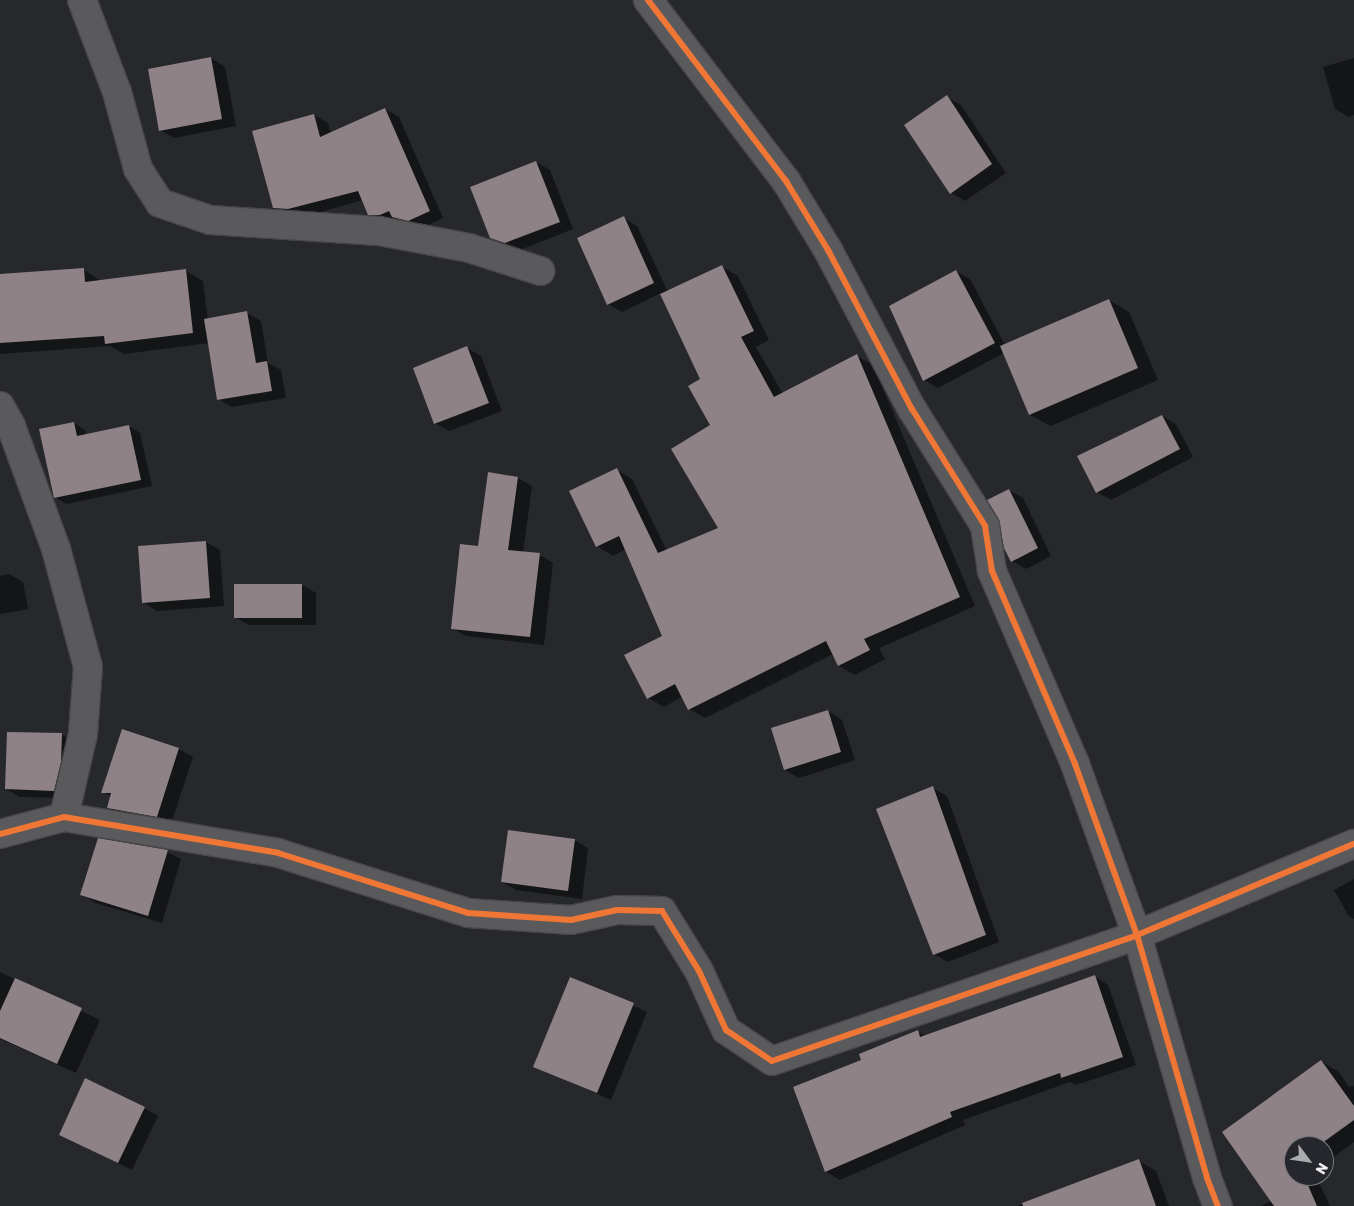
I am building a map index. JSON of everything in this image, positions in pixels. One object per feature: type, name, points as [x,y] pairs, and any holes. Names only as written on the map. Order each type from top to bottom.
[{"type":"street","points":[[82,0],[117,92],[138,169],[160,203],[210,220],[380,231],[469,248],[540,271]]},
{"type":"street","points":[[648,0],[786,181],[828,250],[912,409],[985,526],[992,571],[1075,764],[1137,935],[1207,1178],[1218,1206]]},
{"type":"street","points":[[0,406],[11,426],[56,549],[88,667],[83,734],[64,817]]},
{"type":"street","points":[[0,834],[64,817],[278,853],[468,913],[571,920],[616,910],[662,912],[698,971],[726,1030],[772,1061],[1137,935],[1354,844]]},
{"type":"building","points":[[211,57],[222,119],[159,131],[148,69]]},
{"type":"building","points":[[947,95],[992,164],[950,194],[904,125]]},
{"type":"building","points":[[385,108],[430,211],[408,221],[392,217],[389,211],[380,215],[368,215],[358,191],[288,209],[273,208],[252,131],[314,114],[320,137]]},
{"type":"building","points":[[536,161],[560,222],[505,243],[490,238],[470,187]]},
{"type":"building","points":[[624,216],[654,283],[607,305],[577,238]]},
{"type":"building","points":[[722,265],[754,331],[741,337],[774,397],[857,354],[960,597],[864,639],[870,650],[838,666],[826,641],[688,710],[675,684],[647,699],[624,655],[662,636],[619,536],[596,547],[569,491],[617,468],[658,553],[718,528],[671,449],[710,425],[688,386],[700,379],[660,294]]},
{"type":"building","points":[[84,268],[85,282],[186,269],[193,333],[105,344],[104,336],[0,343],[0,274]]},
{"type":"building","points":[[956,270],[995,343],[923,381],[889,306]]},
{"type":"building","points":[[1109,299],[1138,368],[1029,415],[1000,346]]},
{"type":"building","points":[[247,311],[256,363],[267,361],[272,391],[217,400],[204,319]]},
{"type":"building","points":[[467,346],[489,403],[434,424],[413,368]]},
{"type":"building","points":[[1162,415],[1180,449],[1096,493],[1077,456]]},
{"type":"building","points":[[74,422],[77,436],[129,425],[141,480],[54,498],[39,429]]},
{"type":"building","points":[[488,472],[518,477],[508,550],[540,553],[530,637],[451,629],[460,544],[478,546]]},
{"type":"building","points":[[1009,489],[1038,548],[1011,562],[1004,548],[998,518],[987,500]]},
{"type":"building","points":[[206,541],[210,598],[142,603],[138,546]]},
{"type":"building","points":[[234,584],[302,584],[302,618],[234,618]]},
{"type":"building","points":[[828,710],[841,752],[784,770],[771,728]]},
{"type":"building","points":[[122,729],[179,748],[157,817],[107,808],[111,793],[101,793]]},
{"type":"building","points":[[7,732],[62,733],[61,762],[54,791],[5,789]]},
{"type":"building","points":[[933,786],[986,935],[933,955],[876,809]]},
{"type":"building","points":[[508,830],[575,839],[568,891],[501,882]]},
{"type":"building","points":[[98,838],[168,850],[148,916],[80,895]]},
{"type":"building","points":[[1095,975],[1123,1057],[1061,1078],[1060,1073],[950,1112],[952,1117],[825,1172],[793,1087],[861,1060],[859,1054],[918,1030],[920,1037]]},
{"type":"building","points":[[570,977],[634,1003],[597,1093],[533,1067]]},
{"type":"building","points":[[15,978],[82,1008],[57,1064],[0,1038],[0,1011]]},
{"type":"building","points":[[1321,1060],[1354,1106],[1354,1120],[1332,1136],[1284,1136],[1284,1186],[1308,1186],[1317,1206],[1274,1206],[1222,1132]]},
{"type":"building","points":[[85,1078],[145,1107],[118,1163],[59,1135]]},
{"type":"building","points":[[1139,1159],[1156,1206],[1023,1206],[1022,1203]]},
{"type":"cycle path","points":[[648,0],[786,181],[828,250],[912,409],[985,526],[992,571],[1075,764],[1137,935],[1207,1178],[1218,1206]]},
{"type":"cycle path","points":[[0,834],[64,817],[278,853],[468,913],[571,920],[617,910],[662,911],[699,971],[726,1030],[772,1061],[1137,935],[1354,844]]}]
